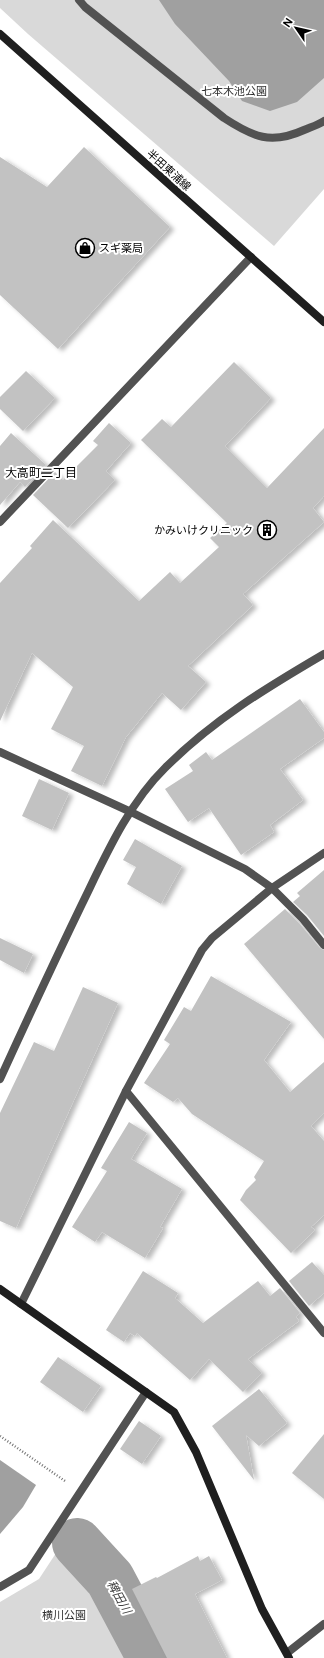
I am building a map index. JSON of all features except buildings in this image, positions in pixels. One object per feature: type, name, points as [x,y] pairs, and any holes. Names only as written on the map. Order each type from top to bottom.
[{"type":"street","points":[[79,0],[85,7],[218,113],[245,131],[270,139],[292,136],[324,121]]},
{"type":"street","name":"半田東浦線","points":[[0,34],[324,322]]},
{"type":"street","points":[[0,522],[251,257]]},
{"type":"street","points":[[0,1079],[40,991],[100,868],[142,795],[164,768],[216,722],[271,685],[324,654]]},
{"type":"street","points":[[0,752],[131,812],[245,869],[272,888],[303,919],[324,945]]},
{"type":"street","points":[[21,1304],[126,1091],[202,950],[212,938],[272,888],[324,854]]},
{"type":"street","points":[[126,1091],[324,1333]]},
{"type":"street","points":[[0,1289],[174,1412],[196,1452],[262,1609],[288,1656],[324,1624]]},
{"type":"street","points":[[0,1587],[29,1570],[146,1392]]},
{"type":"path","points":[[0,1436],[80,1492]]},
{"type":"green space","name":"七本木池公園","points":[[0,0],[324,0],[324,189],[274,246],[28,34],[0,8]]},
{"type":"green space","name":"横川公園","points":[[62,1544],[116,1613],[142,1658],[0,1658],[0,1602],[39,1579]]},
{"type":"shaded area","points":[[159,0],[324,0],[324,78],[297,102],[270,111],[242,101],[229,81],[175,24]]},
{"type":"shaded area","points":[[0,1460],[36,1485],[23,1507],[0,1534]]},
{"type":"waterway","name":"稗田川","points":[[77,1543],[110,1579],[152,1658]]},
{"type":"place","name":"スギ薬局","points":[[85,248]]},
{"type":"place","name":"かみいけクリニック","points":[[267,530]]},
{"type":"district","name":"大高町二丁目","points":[[41,473]]}]
